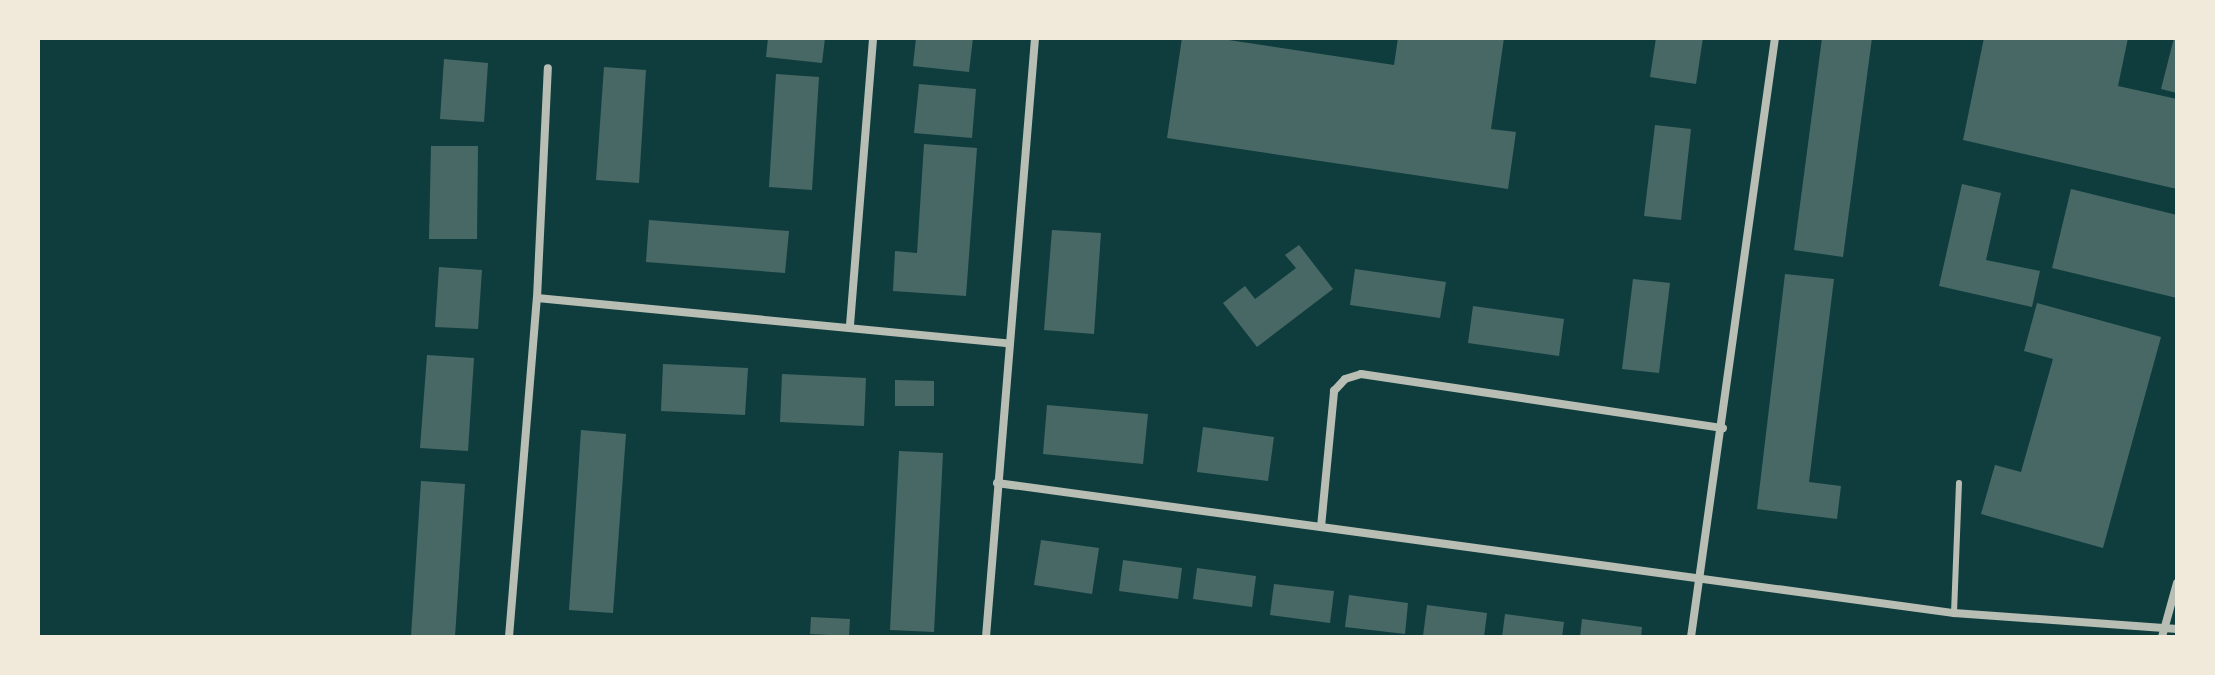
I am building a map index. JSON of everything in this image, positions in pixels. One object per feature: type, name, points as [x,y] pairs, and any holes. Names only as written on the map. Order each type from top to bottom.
[{"type":"street","points":[[850,325],[873,38]]},
{"type":"street","points":[[986,637],[1006,343],[1035,38]]},
{"type":"street","points":[[1691,637],[1723,428],[1775,38]]},
{"type":"street","points":[[509,637],[537,298],[548,68]]},
{"type":"street","points":[[537,298],[850,325],[1006,343]]},
{"type":"street","points":[[1321,527],[1334,391],[1345,379],[1361,374],[1723,428]]},
{"type":"street","points":[[997,483],[1954,613],[2165,625],[2177,629]]},
{"type":"street","points":[[2162,637],[2177,583]]},
{"type":"lane","points":[[1954,613],[1959,483]]},
{"type":"building","points":[[768,38],[825,38],[822,63],[766,57]]},
{"type":"building","points":[[916,38],[973,38],[969,72],[913,66]]},
{"type":"building","points":[[1182,38],[1215,38],[1394,65],[1398,38],[1504,38],[1491,129],[1516,132],[1508,189],[1167,138]]},
{"type":"building","points":[[1656,38],[1703,38],[1696,84],[1650,77]]},
{"type":"building","points":[[1822,38],[1872,38],[1843,257],[1794,250]]},
{"type":"building","points":[[1984,38],[2128,38],[2118,86],[2177,99],[2177,189],[1963,140]]},
{"type":"building","points":[[2174,38],[2177,38],[2177,93],[2161,89]]},
{"type":"building","points":[[444,59],[488,63],[484,122],[440,119]]},
{"type":"building","points":[[604,67],[646,70],[639,183],[596,180]]},
{"type":"building","points":[[776,74],[819,77],[812,190],[769,187]]},
{"type":"building","points":[[919,84],[976,89],[972,138],[914,133]]},
{"type":"building","points":[[1655,125],[1691,129],[1681,220],[1644,216]]},
{"type":"building","points":[[924,144],[977,148],[966,296],[893,291],[895,251],[917,253]]},
{"type":"building","points":[[431,146],[478,146],[477,239],[429,239]]},
{"type":"building","points":[[1962,184],[2001,193],[1986,260],[2040,271],[2032,307],[1939,286]]},
{"type":"building","points":[[2071,189],[2177,215],[2177,298],[2052,268]]},
{"type":"building","points":[[649,220],[789,231],[785,273],[646,262]]},
{"type":"building","points":[[1052,230],[1101,233],[1094,334],[1044,330]]},
{"type":"building","points":[[1299,245],[1333,289],[1257,347],[1223,303],[1245,286],[1255,299],[1296,268],[1285,255]]},
{"type":"building","points":[[439,267],[482,270],[478,329],[435,327]]},
{"type":"building","points":[[1355,269],[1446,282],[1440,318],[1350,305]]},
{"type":"building","points":[[1785,274],[1834,279],[1809,482],[1841,486],[1837,519],[1757,509]]},
{"type":"building","points":[[1633,279],[1670,283],[1659,373],[1622,369]]},
{"type":"building","points":[[2037,303],[2161,337],[2103,548],[1981,514],[1995,465],[2021,472],[2053,359],[2024,351]]},
{"type":"building","points":[[1473,306],[1564,319],[1559,356],[1468,343]]},
{"type":"building","points":[[427,355],[474,358],[468,451],[420,448]]},
{"type":"building","points":[[663,364],[748,368],[745,415],[661,411]]},
{"type":"building","points":[[782,374],[866,378],[864,426],[780,422]]},
{"type":"building","points":[[895,380],[934,381],[934,406],[895,406]]},
{"type":"building","points":[[1047,405],[1148,414],[1143,464],[1043,454]]},
{"type":"building","points":[[1203,427],[1274,437],[1268,481],[1197,472]]},
{"type":"building","points":[[581,430],[626,434],[613,613],[569,610]]},
{"type":"building","points":[[899,451],[943,453],[934,632],[890,630]]},
{"type":"building","points":[[421,481],[465,484],[455,637],[411,637]]},
{"type":"building","points":[[1041,540],[1099,548],[1092,594],[1034,585]]},
{"type":"building","points":[[1123,560],[1182,568],[1178,599],[1119,591]]},
{"type":"building","points":[[1197,568],[1256,576],[1252,607],[1193,599]]},
{"type":"building","points":[[1274,584],[1334,591],[1330,623],[1270,615]]},
{"type":"building","points":[[1349,595],[1408,603],[1405,634],[1345,627]]},
{"type":"building","points":[[1427,605],[1487,613],[1484,637],[1423,636]]},
{"type":"building","points":[[1505,614],[1564,622],[1562,637],[1502,637]]},
{"type":"building","points":[[811,617],[850,619],[849,636],[810,634]]},
{"type":"building","points":[[1582,619],[1642,627],[1641,637],[1580,637]]}]
